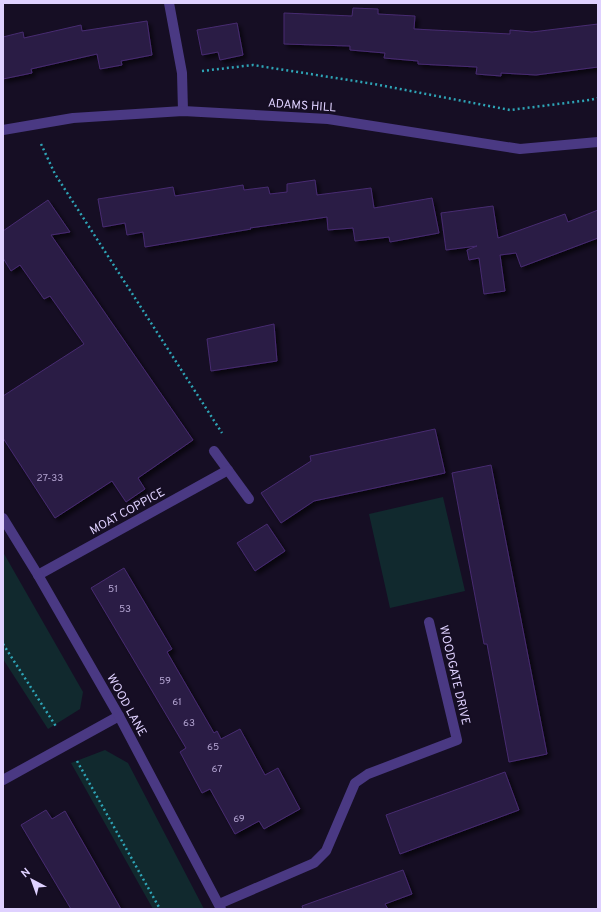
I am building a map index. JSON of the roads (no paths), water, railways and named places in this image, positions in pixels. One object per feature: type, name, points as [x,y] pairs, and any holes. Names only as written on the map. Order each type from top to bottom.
[{"type":"street","points":[[169,3],[182,73],[183,111]]},
{"type":"street","name":"ADAMS HILL","points":[[3,130],[73,118],[183,111],[328,119],[520,150],[598,142]]},
{"type":"street","points":[[214,452],[248,499]]},
{"type":"street","name":"MOAT COPPICE","points":[[38,575],[228,470]]},
{"type":"street","name":"WOOD LANE","points":[[3,518],[120,716],[220,906]]},
{"type":"street","name":"WOODGATE DRIVE","points":[[220,906],[314,863],[326,851],[355,783],[368,774],[457,740],[429,622]]},
{"type":"street","points":[[3,780],[120,716]]}]
